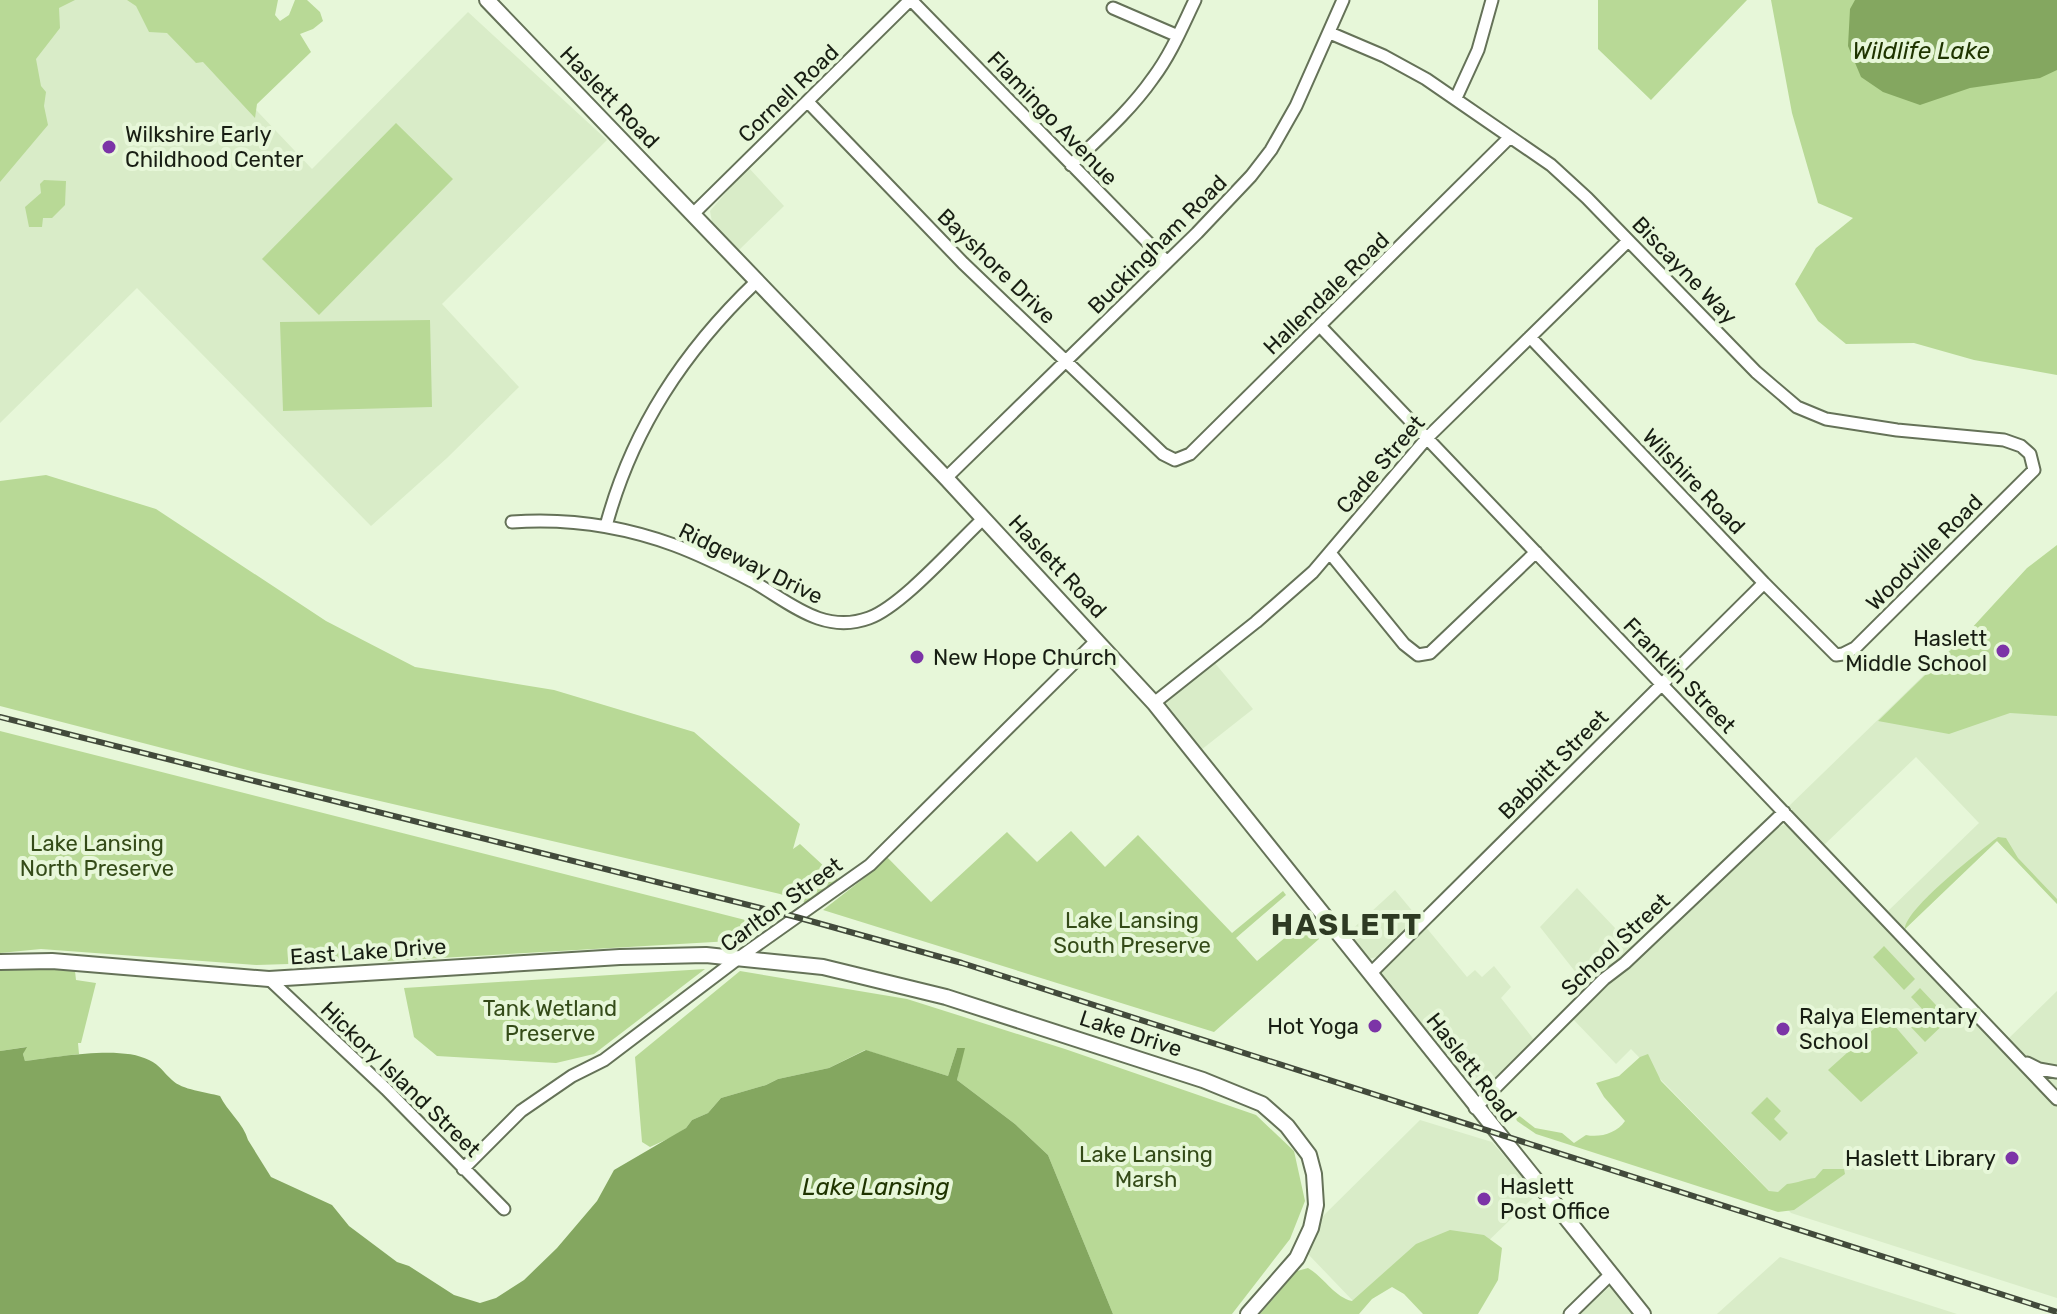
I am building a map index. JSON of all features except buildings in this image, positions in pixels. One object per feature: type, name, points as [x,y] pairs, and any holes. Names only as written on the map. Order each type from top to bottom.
[{"type":"street","name":"Haslett Road","points":[[487,0],[946,478],[1154,703],[1475,1108],[1643,1314]]},
{"type":"street","name":"Cornell Road","points":[[693,214],[911,0]]},
{"type":"street","name":"Flamingo Avenue","points":[[911,0],[1167,262]]},
{"type":"street","points":[[1071,165],[1136,101],[1154,78],[1195,0]]},
{"type":"street","name":"Buckingham Road","points":[[946,478],[1067,362],[1238,191],[1262,163],[1296,106],[1343,0]]},
{"type":"street","points":[[1456,98],[1478,50],[1492,0]]},
{"type":"street","points":[[1113,8],[1178,36]]},
{"type":"street","name":"Biscayne Way","points":[[1330,33],[1384,56],[1456,98],[1566,177],[1756,372],[1797,407],[1826,419],[2011,442],[2025,449],[2034,462]]},
{"type":"street","name":"Bayshore Drive","points":[[808,102],[963,263],[1163,454]]},
{"type":"street","name":"Hallendale Road","points":[[1163,454],[1175,460],[1190,454],[1510,137]]},
{"type":"street","name":"Cade Street","points":[[1154,703],[1294,589],[1330,553],[1427,438],[1628,241]]},
{"type":"street","points":[[606,526],[626,465],[667,385],[711,328],[756,282]]},
{"type":"street","name":"Franklin Street","points":[[1320,326],[2055,1092]]},
{"type":"street","name":"Wilshire Road","points":[[1530,337],[1831,652]]},
{"type":"street","name":"Woodville Road","points":[[1831,652],[1843,654],[1855,648],[2031,474],[2034,462]]},
{"type":"street","name":"Ridgeway Drive","points":[[512,522],[549,520],[606,526],[651,538],[702,557],[752,582],[806,615],[841,623],[861,621],[889,608],[983,519]]},
{"type":"street","points":[[1330,553],[1409,650],[1418,655],[1430,653],[1536,552]]},
{"type":"street","name":"Babbitt Street","points":[[1370,974],[1764,583]]},
{"type":"street","name":"Carlton Street","points":[[463,1169],[521,1111],[572,1076],[604,1060],[740,957],[870,865],[1097,640]]},
{"type":"street","name":"School Street","points":[[1475,1108],[1604,979],[1625,963],[1784,812]]},
{"type":"street","name":"East Lake Drive","points":[[0,962],[52,961],[269,979],[620,957],[740,957]]},
{"type":"street","name":"Lake Drive","points":[[740,957],[823,967],[946,997],[1203,1080],[1262,1104],[1287,1126],[1309,1155],[1316,1205],[1311,1228],[1297,1258],[1248,1314]]},
{"type":"street","name":"Hickory Island Street","points":[[269,979],[383,1086],[504,1209]]},
{"type":"street","name":"Franklin Street","points":[[2013,1051],[2031,1065],[2057,1072]]},
{"type":"street","points":[[1570,1314],[1611,1274]]},
{"type":"shaded area","points":[[58,0],[152,0],[312,169],[468,12],[607,140],[442,304],[519,387],[447,458],[371,526],[137,288],[0,423],[0,152],[8,50]]},
{"type":"shaded area","points":[[748,167],[784,206],[739,250],[712,222],[710,211]]},
{"type":"shaded area","name":"Haslett Middle School","points":[[2057,546],[2057,904],[1997,841],[1905,929],[1888,911],[1979,823],[1916,757],[1824,845],[1788,807]]},
{"type":"shaded area","points":[[1214,662],[1253,709],[1201,750],[1166,703]]},
{"type":"shaded area","name":"Ralya Elementary School","points":[[1777,827],[1791,827],[2057,1106],[2057,1298],[1791,1213],[1631,1049],[1616,1064],[1571,1017],[1608,982],[1629,968]]},
{"type":"shaded area","points":[[1577,888],[1635,949],[1588,988],[1540,927]]},
{"type":"shaded area","points":[[1395,890],[1419,919],[1377,957],[1368,959],[1347,934]]},
{"type":"shaded area","points":[[1425,926],[1467,977],[1475,970],[1482,977],[1494,966],[1511,987],[1501,998],[1535,1041],[1478,1094],[1473,1092],[1380,976],[1381,969]]},
{"type":"shaded area","points":[[2057,991],[2057,1091],[2008,1039]]},
{"type":"shaded area","points":[[1420,1120],[1492,1142],[1537,1194],[1422,1305],[1389,1271],[1355,1303],[1308,1254],[1320,1219]]},
{"type":"shaded area","points":[[1780,1257],[1957,1314],[1717,1314]]},
{"type":"shaded area","points":[[1611,1285],[1634,1314],[1581,1314]]},
{"type":"green space","points":[[0,0],[75,0],[59,8],[60,28],[36,59],[41,86],[46,92],[44,106],[48,125],[0,182]]},
{"type":"green space","points":[[127,0],[278,0],[275,15],[280,21],[289,15],[295,0],[307,0],[320,12],[323,21],[300,34],[311,52],[257,104],[255,118],[203,62],[196,63],[167,33],[149,32],[136,6]]},
{"type":"green space","points":[[1598,0],[1747,0],[1651,100],[1598,49]]},
{"type":"green space","points":[[1771,0],[2057,0],[2057,375],[1974,360],[1914,343],[1846,344],[1818,321],[1795,284],[1816,248],[1853,218],[1818,203],[1792,113]]},
{"type":"green space","points":[[396,123],[453,179],[319,315],[262,259]]},
{"type":"green space","points":[[44,180],[66,181],[65,205],[52,218],[43,218],[42,227],[29,227],[25,207],[41,193],[40,184]]},
{"type":"green space","points":[[430,320],[432,407],[283,411],[280,322]]},
{"type":"green space","points":[[46,475],[156,509],[326,621],[415,667],[554,690],[694,732],[800,824],[793,849],[800,844],[840,881],[806,903],[780,894],[251,771],[0,706],[0,481]]},
{"type":"green space","points":[[2057,545],[2057,716],[2010,713],[1949,734],[1878,721],[1959,642],[2027,568]]},
{"type":"green space","name":"Lake Lansing North Preserve","points":[[0,731],[765,925],[742,939],[731,941],[388,961],[256,965],[41,949],[0,953]]},
{"type":"green space","name":"Lake Lansing South Preserve","points":[[1071,831],[1105,867],[1138,835],[1232,933],[1283,891],[1286,895],[1236,938],[1257,961],[1305,921],[1319,939],[1214,1032],[823,910],[868,875],[886,856],[931,902],[1007,832],[1037,862]]},
{"type":"green space","points":[[1998,837],[2006,838],[2018,858],[2057,899],[2057,904],[1997,841],[1905,929],[1908,920],[1930,895]]},
{"type":"green space","points":[[1884,946],[1915,979],[1904,990],[1873,957]]},
{"type":"green space","points":[[8,967],[75,971],[76,980],[96,983],[81,1043],[78,1043],[79,1054],[25,1061],[23,1054],[26,1047],[0,1051],[0,971]]},
{"type":"green space","name":"Tank Wetland Preserve","points":[[705,969],[594,1054],[556,1063],[437,1056],[414,1037],[404,988]]},
{"type":"green space","name":"Lake Lansing Marsh","points":[[740,971],[907,999],[1256,1115],[1294,1151],[1305,1201],[1290,1239],[1232,1314],[1113,1314],[1048,1155],[1015,1124],[957,1080],[964,1048],[957,1048],[948,1076],[865,1050],[829,1068],[778,1079],[721,1098],[708,1113],[692,1120],[672,1137],[650,1147],[642,1142],[635,1057]]},
{"type":"green space","points":[[1920,988],[1949,1019],[1925,1042],[1909,1025],[1924,1011],[1911,997]]},
{"type":"green space","points":[[1887,1017],[1918,1053],[1861,1102],[1828,1070]]},
{"type":"green space","points":[[1648,1054],[1661,1081],[1769,1191],[1778,1192],[1787,1184],[1815,1178],[1823,1169],[1844,1169],[1845,1174],[1794,1210],[1778,1212],[1536,1134],[1517,1121],[1517,1114],[1535,1128],[1562,1133],[1574,1143],[1586,1135],[1613,1131],[1625,1121],[1596,1083],[1619,1076],[1640,1057]]},
{"type":"green space","points":[[1767,1097],[1781,1111],[1774,1119],[1788,1133],[1780,1141],[1751,1113]]},
{"type":"green space","points":[[1450,1230],[1484,1235],[1502,1248],[1498,1280],[1478,1314],[1423,1314],[1404,1294],[1392,1287],[1372,1299],[1359,1314],[1260,1314],[1297,1271],[1308,1268],[1340,1295],[1352,1301],[1416,1244]]},
{"type":"water","name":"Wildlife Lake","points":[[1855,0],[2057,0],[2057,70],[2040,78],[1970,88],[1920,105],[1883,92],[1861,77],[1848,46],[1850,9]]},
{"type":"water","name":"Lake Lansing","points":[[27,1047],[23,1054],[25,1061],[88,1053],[137,1056],[156,1064],[182,1086],[220,1096],[243,1128],[271,1177],[332,1205],[349,1226],[397,1262],[409,1266],[454,1295],[480,1303],[496,1298],[524,1280],[557,1248],[597,1201],[614,1170],[686,1128],[692,1120],[708,1113],[721,1098],[778,1079],[829,1068],[866,1050],[948,1076],[957,1048],[965,1048],[957,1080],[1015,1124],[1048,1155],[1113,1314],[0,1314],[0,1051]]},
{"type":"railway","points":[[0,717],[796,917],[962,963],[2057,1312]]},
{"type":"place","name":"Wilkshire Early Childhood Center","points":[[109,147]]},
{"type":"place","name":"Haslett Middle School","points":[[2003,651]]},
{"type":"place","name":"New Hope Church","points":[[917,657]]},
{"type":"place","name":"Hot Yoga","points":[[1375,1026]]},
{"type":"place","name":"Ralya Elementary School","points":[[1783,1029]]},
{"type":"place","name":"Haslett Library","points":[[2012,1158]]},
{"type":"place","name":"Haslett Post Office","points":[[1484,1199]]},
{"type":"district","name":"HASLETT","points":[[1347,925]]}]
